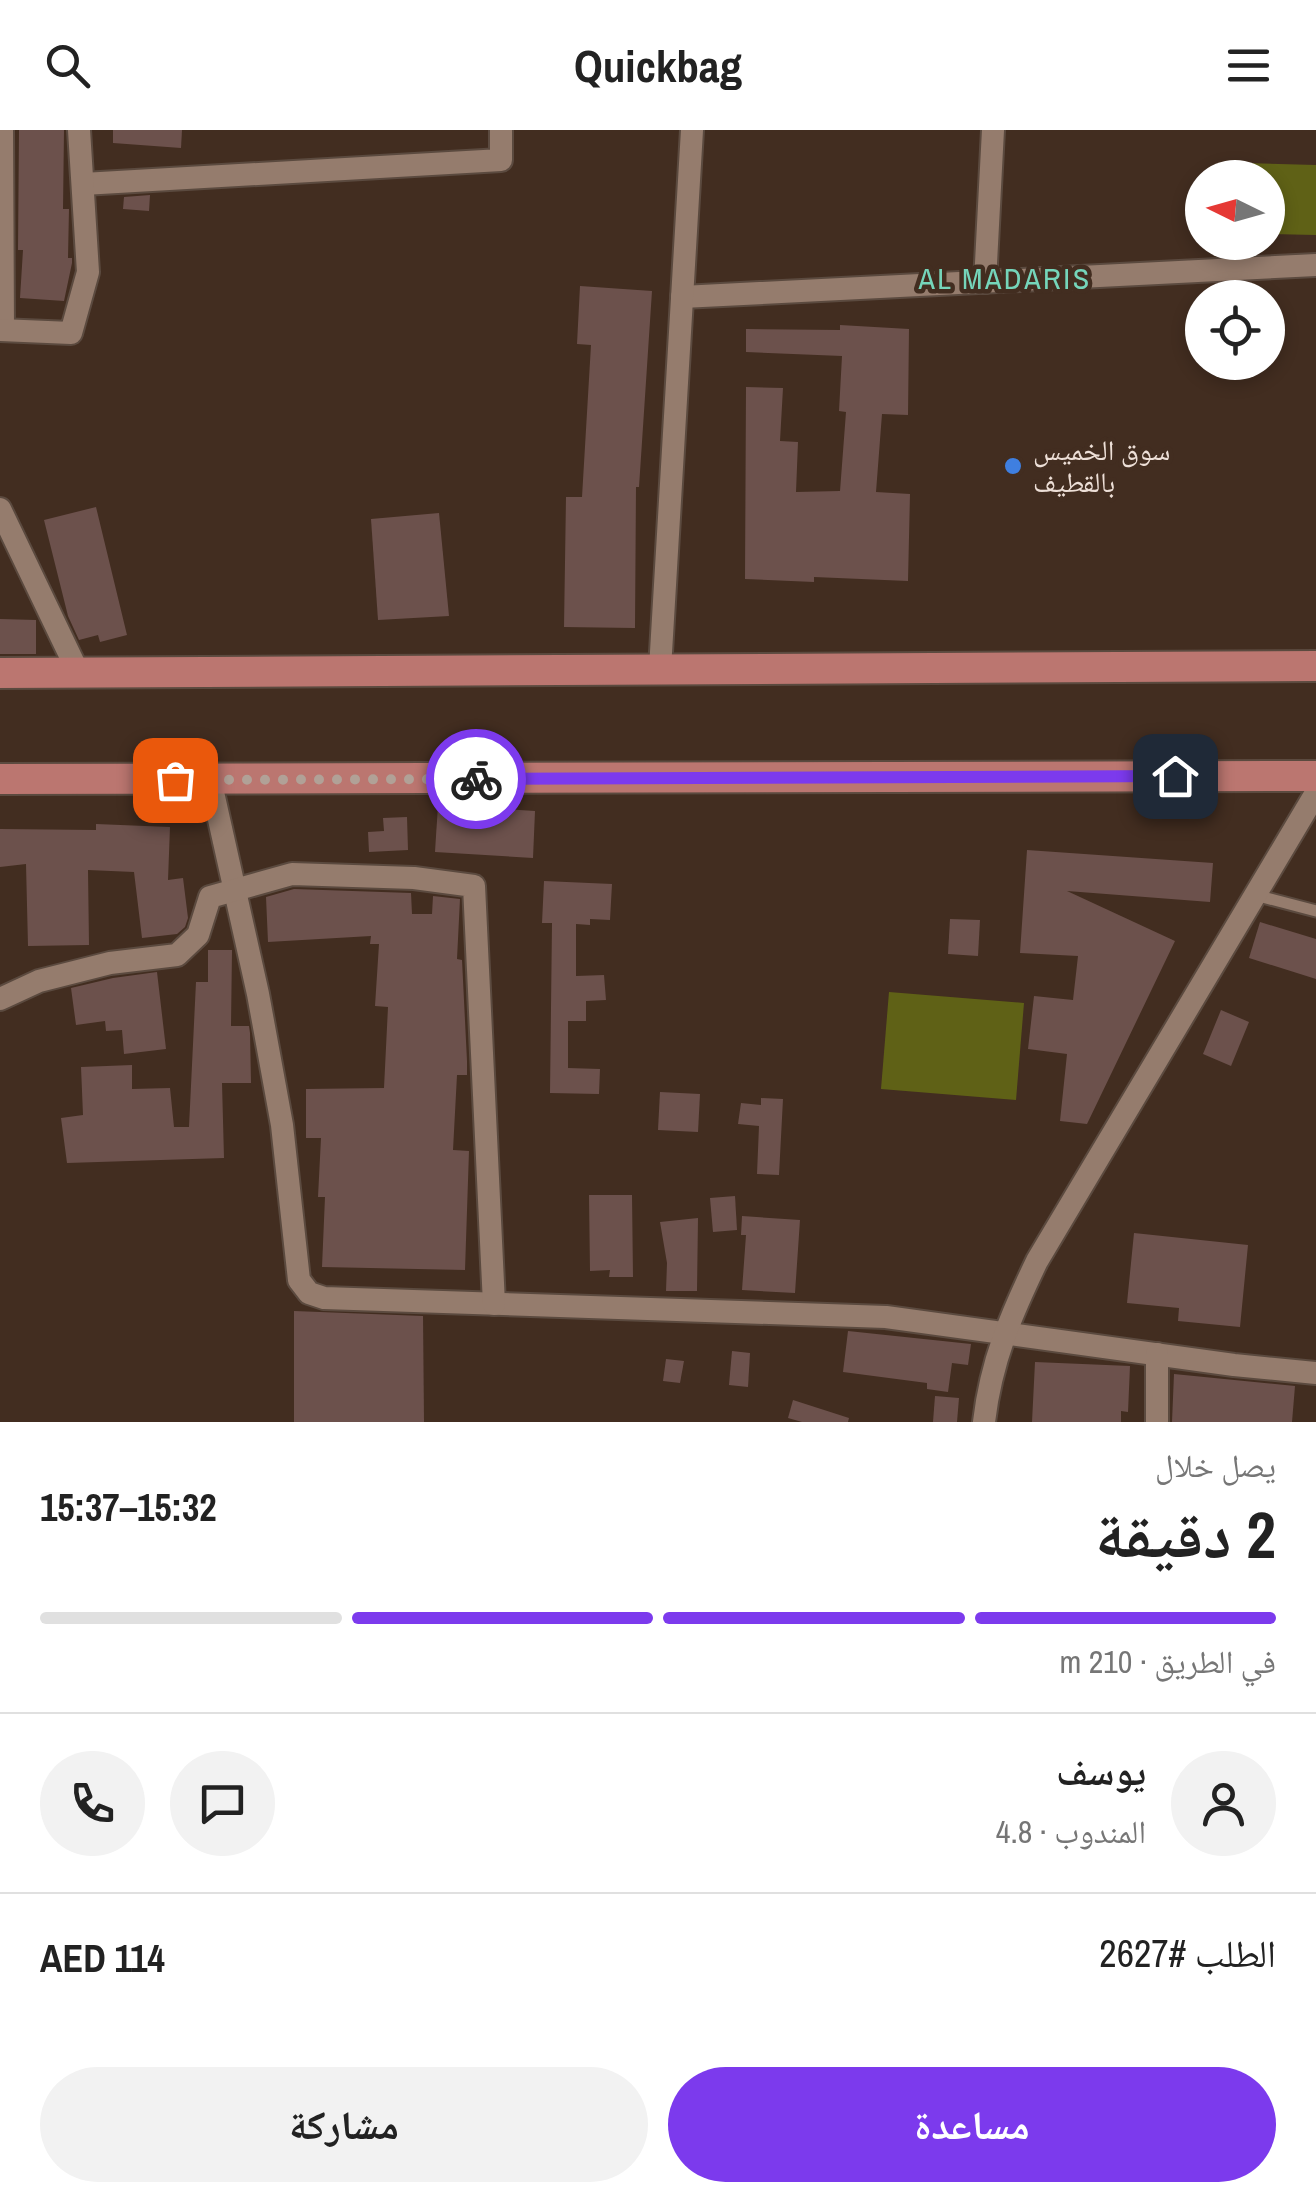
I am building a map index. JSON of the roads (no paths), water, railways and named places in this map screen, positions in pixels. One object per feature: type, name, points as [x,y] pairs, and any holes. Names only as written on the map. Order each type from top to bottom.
[{"type":"main road","points":[[0,673],[1316,666]]},
{"type":"main road","points":[[0,779],[1316,776]]},
{"type":"street","points":[[2,130],[2,330],[70,332],[88,272],[79,130]]},
{"type":"street","points":[[82,184],[501,160],[501,130]]},
{"type":"street","points":[[660,669],[692,130]]},
{"type":"street","points":[[986,282],[994,130]]},
{"type":"street","points":[[682,297],[1316,265]]},
{"type":"street","points":[[0,508],[78,672]]},
{"type":"street","points":[[210,780],[282,1126],[299,1280],[309,1292],[324,1298],[886,1317],[1316,1373]]},
{"type":"street","points":[[984,1422],[990,1377],[1005,1331],[1037,1260],[1316,793]]},
{"type":"street","points":[[0,999],[39,981],[110,963],[177,955],[198,934],[210,897],[292,874],[414,878],[474,886],[494,1304]]},
{"type":"street","points":[[1157,1354],[1157,1422]]},
{"type":"lane","points":[[1255,895],[1316,911]]},
{"type":"place","name":"سوق الخميس بالقطيف","points":[[1013,466]]},
{"type":"district","name":"AL MADARIS","points":[[1005,279]]}]
